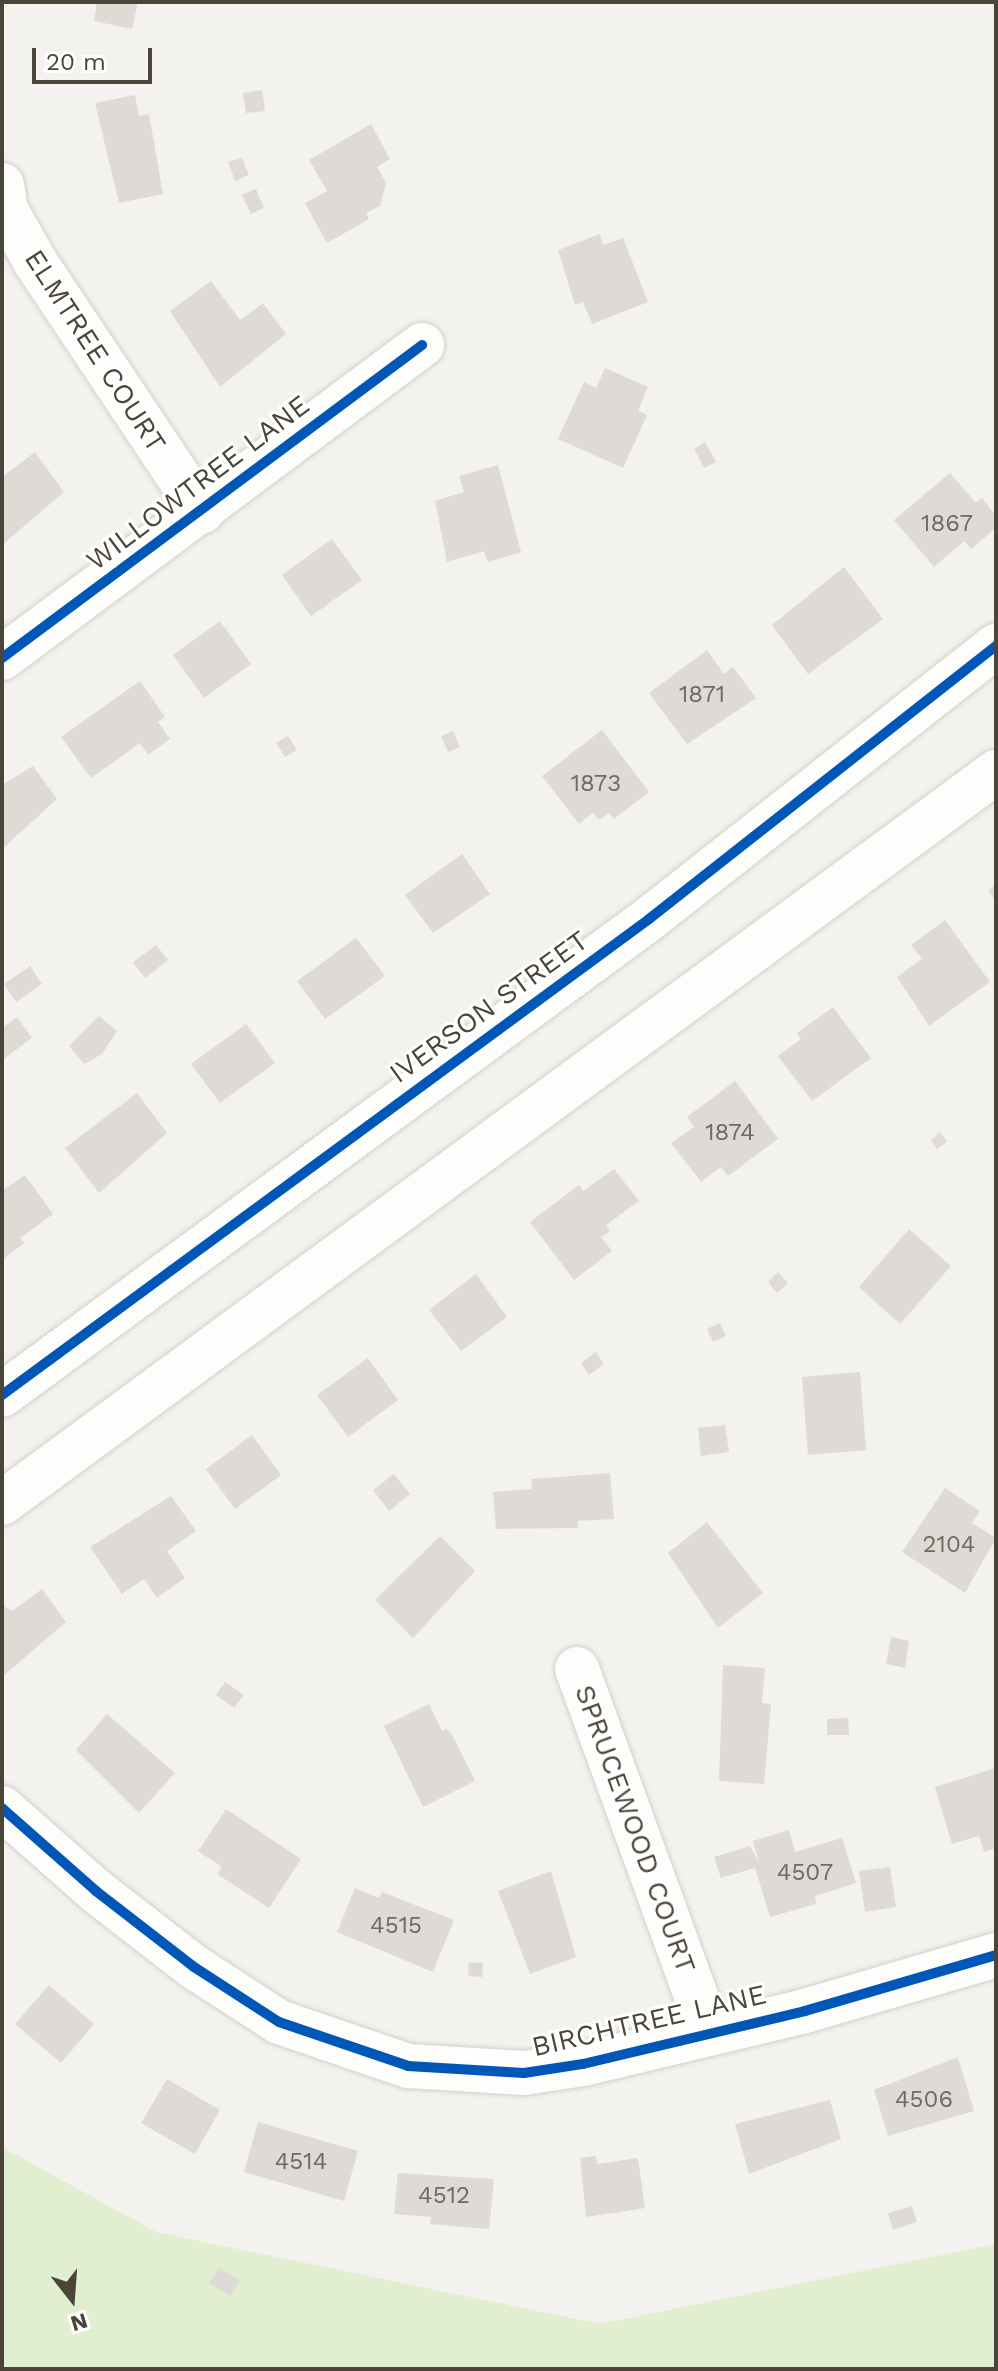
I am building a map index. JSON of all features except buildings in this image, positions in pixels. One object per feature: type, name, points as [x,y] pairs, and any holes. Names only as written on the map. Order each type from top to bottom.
[{"type":"street","name":"ELMTREE COURT","points":[[3,202],[90,347],[202,512]]},
{"type":"street","name":"WILLOWTREE LANE","points":[[2,658],[202,512],[422,345]]},
{"type":"street","name":"IVERSON STREET","points":[[2,1395],[649,919],[996,646]]},
{"type":"street","points":[[2,1503],[996,772]]},
{"type":"street","name":"SPRUCEWOOD COURT","points":[[577,1669],[710,2034]]},
{"type":"street","name":"BIRCHTREE LANE","points":[[2,1808],[194,1967],[279,2022],[408,2066],[524,2073],[710,2034],[996,1955]]},
{"type":"green space","points":[[2,2147],[156,2232],[600,2324],[996,2244],[996,2369],[2,2369]]},
{"type":"cycle path","points":[[2,658],[422,345]]},
{"type":"cycle path","points":[[2,1395],[649,919],[996,646]]},
{"type":"cycle path","points":[[2,1808],[96,1891],[194,1967],[279,2022],[408,2066],[524,2073],[583,2064],[805,2011],[996,1955]]}]
